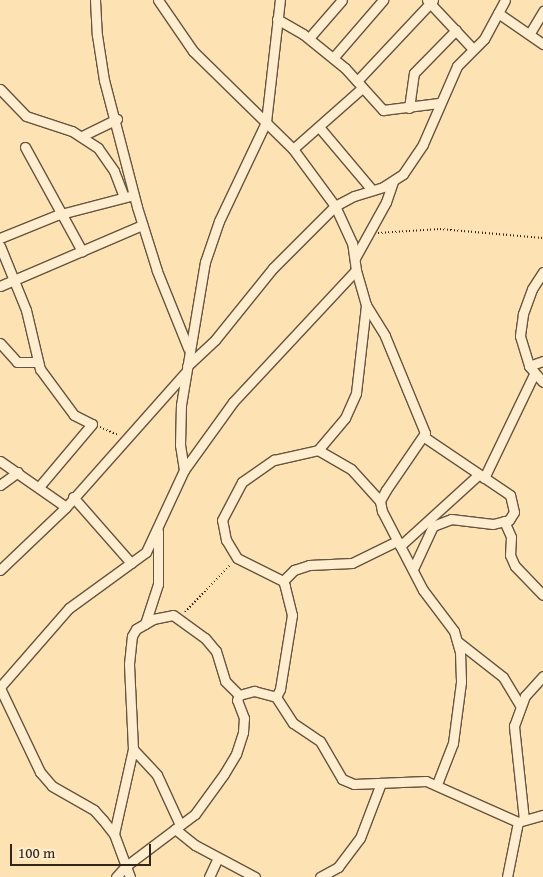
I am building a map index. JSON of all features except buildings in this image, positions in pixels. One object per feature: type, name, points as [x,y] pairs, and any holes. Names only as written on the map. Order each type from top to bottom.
[{"type":"street","points":[[95,0],[97,35],[104,80],[116,119],[142,225],[188,348]]},
{"type":"street","points":[[158,0],[194,51],[293,149],[335,206],[355,258],[356,270],[366,305],[403,377],[424,430],[424,437],[380,501]]},
{"type":"street","points":[[184,470],[180,445],[188,348],[205,262],[219,221],[266,122],[280,0]]},
{"type":"street","points":[[309,38],[342,0]]},
{"type":"street","points":[[333,58],[383,0]]},
{"type":"street","points":[[1,568],[66,507],[73,497],[127,440],[160,397],[215,340],[273,268],[335,206],[393,182],[403,174],[423,144],[439,103],[457,66],[484,39],[505,0]]},
{"type":"street","points":[[293,149],[319,127],[360,84],[430,1],[474,49]]},
{"type":"street","points":[[530,33],[543,11]]},
{"type":"street","points":[[498,13],[530,33],[543,44]]},
{"type":"street","points":[[277,19],[309,38],[333,58],[383,110],[439,103]]},
{"type":"street","points":[[409,108],[414,73],[456,30]]},
{"type":"street","points":[[0,89],[26,116],[82,136],[106,155],[124,197]]},
{"type":"street","points":[[82,136],[116,119]]},
{"type":"street","points":[[319,127],[372,190]]},
{"type":"street","points":[[26,148],[44,177],[60,214],[82,251]]},
{"type":"street","points":[[355,258],[370,233],[393,182]]},
{"type":"street","points":[[0,238],[60,214],[135,195]]},
{"type":"street","points":[[0,286],[142,225]]},
{"type":"street","points":[[0,246],[15,281],[38,362],[46,380],[74,414],[92,424],[39,487]]},
{"type":"street","points":[[130,877],[114,834],[94,810],[52,786],[40,772],[0,687],[69,608],[146,552],[184,470],[233,402],[317,315],[356,270]]},
{"type":"street","points":[[543,272],[532,289],[521,324],[520,336],[532,370],[543,382]]},
{"type":"street","points":[[276,696],[283,679],[292,614],[283,581],[237,558],[226,540],[222,520],[242,482],[274,460],[318,450],[345,418],[356,393],[366,305]]},
{"type":"street","points":[[0,343],[17,362],[38,362]]},
{"type":"street","points":[[283,581],[294,570],[309,565],[352,563],[398,543],[481,476],[494,464],[532,370],[543,361]]},
{"type":"street","points":[[413,569],[433,526],[452,519],[483,524],[504,521],[509,520],[514,512],[514,503],[510,495],[424,437]]},
{"type":"street","points":[[318,450],[351,469],[380,501],[398,543],[423,590],[445,616],[457,641],[461,682],[458,713],[453,743],[437,784]]},
{"type":"street","points":[[0,461],[66,507]]},
{"type":"street","points":[[0,485],[18,472]]},
{"type":"street","points":[[73,497],[131,562]]},
{"type":"street","points":[[504,521],[511,536],[510,555],[515,566],[543,595]]},
{"type":"street","points":[[144,624],[158,584],[158,528]]},
{"type":"street","points":[[114,834],[133,749],[129,664],[132,636],[144,624],[164,615],[178,619],[205,638],[216,652],[225,681],[239,695]]},
{"type":"street","points":[[457,641],[503,677],[510,693],[520,706]]},
{"type":"street","points":[[507,877],[521,821],[514,726],[520,706],[543,676]]},
{"type":"street","points":[[239,695],[254,691],[276,696],[293,723],[320,741],[342,779],[354,784],[414,780],[437,784],[521,821],[543,816]]},
{"type":"street","points":[[116,877],[126,866],[178,827],[204,804],[236,754],[244,718],[237,700],[239,695]]},
{"type":"street","points":[[133,749],[157,775],[178,827],[218,858],[255,877]]},
{"type":"street","points":[[320,877],[338,867],[360,838],[381,783]]},
{"type":"street","points":[[209,877],[218,858]]},
{"type":"path","points":[[370,233],[440,229],[543,238]]},
{"type":"path","points":[[92,424],[127,440]]},
{"type":"path","points":[[178,619],[237,558]]}]
